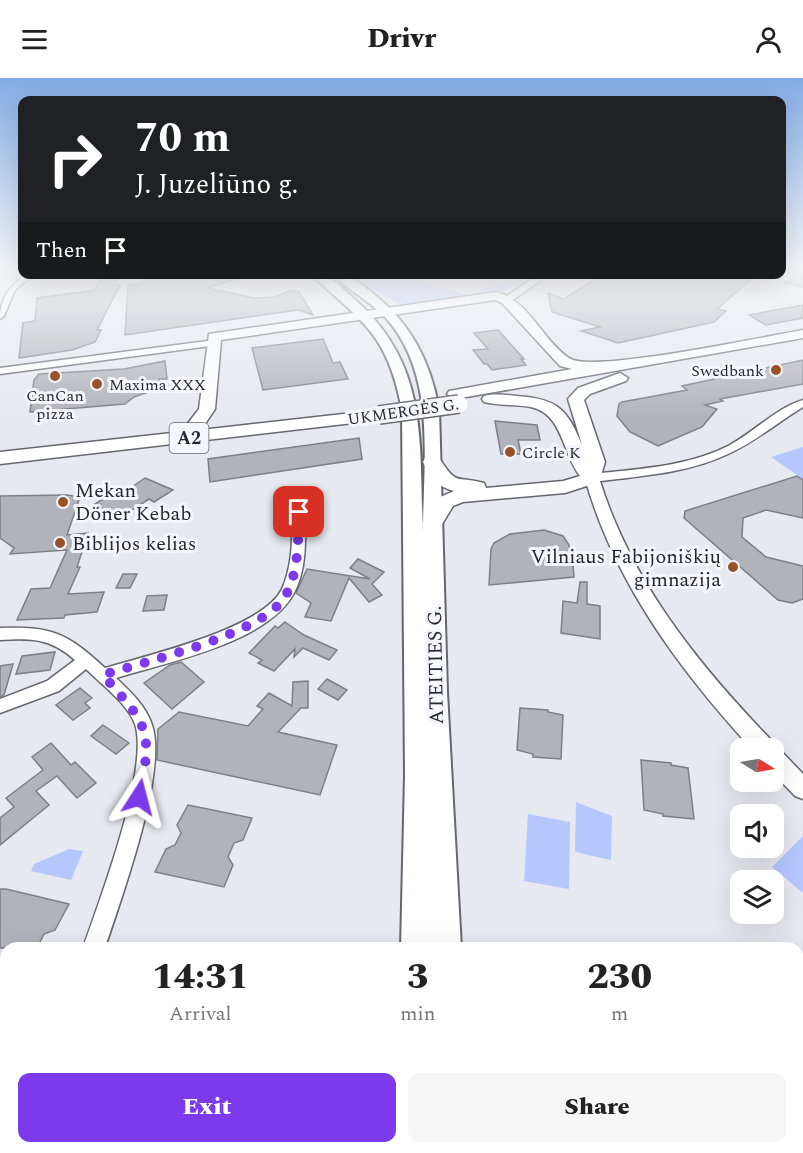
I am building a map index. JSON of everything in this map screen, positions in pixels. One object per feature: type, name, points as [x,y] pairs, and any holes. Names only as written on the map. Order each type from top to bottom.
[{"type":"highway","points":[[221,339],[367,317]]},
{"type":"highway","points":[[514,317],[551,366],[550,373],[538,381]]},
{"type":"highway","points":[[519,317],[566,363],[585,367],[629,370]]},
{"type":"highway","name":"UKMERGĖS G.","points":[[457,399],[490,399],[803,334]]},
{"type":"highway","points":[[221,339],[220,403],[233,416]]},
{"type":"highway","points":[[194,427],[207,409],[221,339]]},
{"type":"highway","name":"UKMERGĖS G.","points":[[0,458],[457,399],[538,381],[803,344]]},
{"type":"highway","points":[[592,478],[596,462],[576,399],[589,389],[629,370]]},
{"type":"highway","points":[[490,399],[533,402],[553,409],[563,420],[579,462],[592,478]]},
{"type":"highway","name":"UKMERGĖS G.","points":[[0,448],[194,427],[233,416],[377,410]]},
{"type":"highway","points":[[432,462],[443,482],[465,488],[592,478]]},
{"type":"highway","points":[[432,524],[445,502],[459,496],[565,487],[592,478]]},
{"type":"main road","name":"ATEITIES G.","points":[[368,317],[390,347],[406,383],[410,410],[419,775],[418,942]]},
{"type":"main road","name":"ATEITIES G.","points":[[393,317],[411,341],[428,382],[444,942]]},
{"type":"street","points":[[0,371],[221,339]]},
{"type":"street","points":[[755,738],[719,698],[672,637],[639,587],[618,549],[595,494],[592,478],[671,467],[718,455],[739,445],[803,403]]},
{"type":"street","points":[[103,675],[206,642],[270,613],[285,598],[290,587],[297,551],[299,512]]},
{"type":"street","points":[[0,634],[39,632],[59,638],[103,675],[144,724],[146,747],[141,788],[96,942]]},
{"type":"street","points":[[0,706],[53,686],[86,660]]},
{"type":"street","points":[[784,769],[803,789]]},
{"type":"shaded area","points":[[803,447],[803,479],[771,457]]},
{"type":"shaded area","points":[[576,802],[612,816],[611,860],[575,852]]},
{"type":"shaded area","points":[[528,814],[570,822],[569,889],[524,881]]},
{"type":"shaded area","points":[[803,836],[803,893],[784,877],[784,870],[776,870],[772,867],[784,858],[784,855]]},
{"type":"shaded area","points":[[69,849],[83,851],[71,880],[31,871],[34,864]]},
{"type":"building","points":[[35,317],[104,317],[97,330],[101,330],[95,342],[72,350],[19,358],[23,323],[35,321]]},
{"type":"building","points":[[126,317],[249,317],[125,335]]},
{"type":"building","points":[[569,317],[719,317],[714,322],[618,343],[581,331],[600,327]]},
{"type":"building","points":[[753,317],[803,317],[803,318],[766,325]]},
{"type":"building","points":[[498,330],[524,359],[521,359],[526,365],[492,370],[484,364],[473,350],[488,349],[474,333]]},
{"type":"building","points":[[323,339],[333,363],[340,362],[348,379],[263,390],[252,348]]},
{"type":"building","points":[[803,360],[803,384],[720,399],[723,401],[705,405],[717,409],[702,427],[658,446],[630,432],[617,416],[619,404],[622,402],[687,390],[682,386]]},
{"type":"building","name":"Maxima XXX","points":[[165,361],[167,379],[159,379],[160,388],[134,397],[125,404],[30,412],[34,380],[39,374],[124,369]]},
{"type":"building","points":[[495,421],[537,425],[540,440],[518,440],[521,454],[501,454]]},
{"type":"building","points":[[359,438],[362,459],[210,482],[208,459]]},
{"type":"building","points":[[797,476],[803,480],[803,518],[766,510],[743,518],[742,537],[766,557],[803,566],[803,599],[792,603],[778,600],[684,518],[685,511]]},
{"type":"building","points":[[145,478],[173,490],[154,502],[149,499],[118,519],[95,504],[118,490],[123,493]]},
{"type":"building","points":[[67,495],[80,497],[67,535],[88,533],[77,567],[80,567],[68,594],[104,592],[97,612],[65,615],[64,618],[17,620],[31,589],[50,588],[67,550],[10,554],[14,548],[0,538],[0,496]]},
{"type":"building","points":[[544,530],[563,536],[569,545],[570,553],[585,564],[573,565],[574,577],[489,585],[491,549],[494,543],[510,534]]},
{"type":"building","points":[[358,559],[384,572],[372,584],[382,595],[369,602],[349,578],[331,621],[305,617],[311,603],[296,593],[307,569],[370,579],[350,568]]},
{"type":"building","points":[[123,574],[137,574],[130,588],[116,588]]},
{"type":"building","points":[[580,582],[587,582],[587,604],[600,606],[600,639],[561,633],[563,601],[577,603]]},
{"type":"building","points":[[167,595],[164,610],[143,611],[147,596]]},
{"type":"building","points":[[285,622],[304,635],[337,650],[329,660],[303,648],[294,657],[295,649],[274,671],[258,663],[262,660],[249,653],[275,626],[278,628]]},
{"type":"building","points":[[55,652],[50,670],[16,674],[22,656]]},
{"type":"building","points":[[181,662],[204,682],[172,709],[144,683],[170,665]]},
{"type":"building","points":[[13,664],[4,695],[0,697],[0,666]]},
{"type":"building","points":[[327,679],[347,690],[338,700],[318,689]]},
{"type":"building","points":[[308,681],[308,708],[301,708],[278,732],[337,745],[320,795],[157,760],[158,729],[179,712],[248,726],[263,709],[257,706],[269,693],[292,706],[293,682]]},
{"type":"building","points":[[80,688],[92,698],[85,703],[90,708],[73,720],[56,705]]},
{"type":"building","points":[[520,708],[548,710],[548,712],[563,715],[561,759],[533,757],[533,754],[517,750]]},
{"type":"building","points":[[103,725],[129,743],[116,754],[91,736]]},
{"type":"building","points":[[51,743],[71,765],[75,762],[96,783],[77,798],[57,776],[36,791],[49,805],[0,845],[0,818],[14,807],[6,798],[43,770],[32,757]]},
{"type":"building","points":[[641,760],[671,763],[671,765],[688,768],[694,819],[663,816],[663,814],[644,810]]},
{"type":"building","points":[[188,805],[252,818],[243,840],[234,843],[228,857],[233,865],[224,887],[155,872],[166,849],[175,845],[181,833],[177,825]]},
{"type":"building","points":[[0,889],[69,904],[55,930],[44,934],[40,942],[0,942]]},
{"type":"place","name":"Swedbank","points":[[776,370]]},
{"type":"place","name":"CanCan pizza","points":[[55,376]]},
{"type":"place","name":"Maxima XXX","points":[[97,384]]},
{"type":"place","name":"Circle K","points":[[510,452]]},
{"type":"place","name":"Mekan Döner Kebab","points":[[63,502]]},
{"type":"place","name":"Biblijos kelias","points":[[60,543]]},
{"type":"place","name":"Vilniaus Fabijoniškių gimnazija","points":[[733,567]]},
{"type":"route","points":[[139,797],[146,747],[144,724],[103,675],[206,642],[270,613],[285,598],[290,587],[297,551],[299,512]]}]
